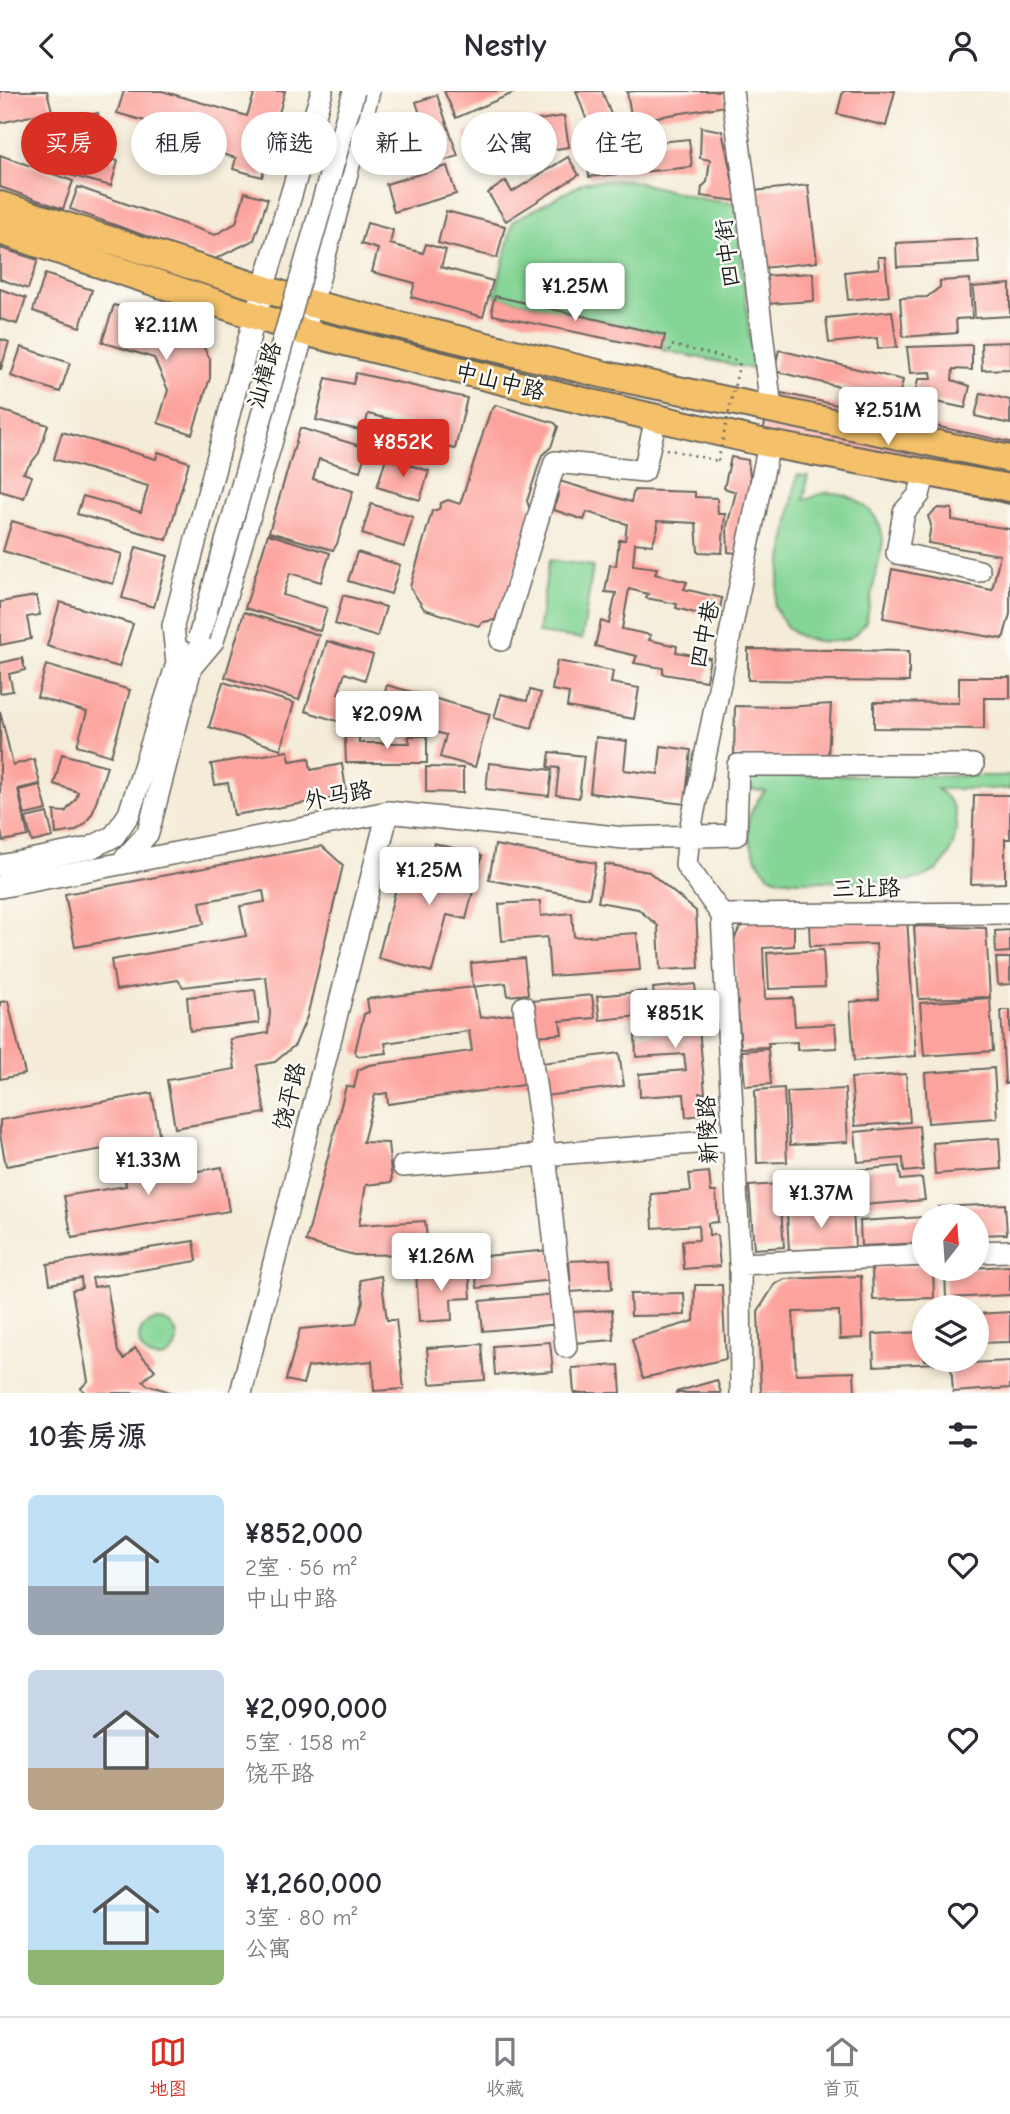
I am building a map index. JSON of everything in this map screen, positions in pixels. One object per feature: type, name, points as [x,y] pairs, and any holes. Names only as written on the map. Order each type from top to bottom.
[{"type":"main road","name":"中山中路","points":[[0,205],[312,304],[606,375],[1010,459]]},
{"type":"main road","name":"中山中路","points":[[0,231],[304,332],[769,444],[1010,488]]},
{"type":"street","name":"汕樟路","points":[[122,862],[148,832],[184,665],[173,626],[255,316],[322,91]]},
{"type":"street","name":"汕樟路","points":[[193,636],[341,91]]},
{"type":"street","name":"四中街","points":[[732,91],[771,409]]},
{"type":"street","name":"汕樟路","points":[[0,866],[90,848],[114,836],[129,814],[184,665],[368,92]]},
{"type":"street","name":"汕樟路","points":[[184,665],[213,641],[312,304],[368,92]]},
{"type":"street","points":[[501,640],[555,462],[644,471],[656,418]]},
{"type":"street","name":"四中巷","points":[[690,835],[769,444]]},
{"type":"street","points":[[925,472],[919,495],[904,512],[897,553],[979,571]]},
{"type":"street","name":"外马路","points":[[0,887],[388,812],[624,838],[736,835],[738,765],[973,765]]},
{"type":"street","name":"饶平路","points":[[241,1393],[388,812]]},
{"type":"street","points":[[690,835],[686,865],[722,915]]},
{"type":"street","name":"三让路","points":[[722,915],[1010,913]]},
{"type":"street","name":"新陵路","points":[[722,915],[740,1264],[741,1393]]},
{"type":"street","points":[[524,1007],[545,1154],[566,1347]]},
{"type":"street","points":[[402,1166],[733,1140]]},
{"type":"street","points":[[989,1252],[1010,1251]]},
{"type":"street","points":[[740,1264],[912,1256]]},
{"type":"path","points":[[670,351],[671,345],[740,361],[718,461],[678,451]]},
{"type":"green space","points":[[628,180],[703,199],[736,204],[753,369],[662,350],[664,335],[495,296],[513,221],[585,182]]},
{"type":"green space","points":[[797,475],[808,476],[804,500],[822,493],[846,496],[872,513],[881,531],[883,542],[866,621],[847,639],[825,641],[801,637],[787,627],[774,606]]},
{"type":"green space","points":[[549,560],[593,566],[582,639],[538,633]]},
{"type":"green space","points":[[749,775],[1010,776],[1010,789],[937,789],[948,798],[954,809],[956,827],[950,852],[943,864],[932,873],[920,878],[891,882],[796,881],[769,875],[756,857],[749,838],[748,822],[765,791],[748,789]]},
{"type":"green space","points":[[158,1320],[172,1325],[177,1339],[172,1353],[158,1358],[144,1353],[139,1339],[144,1325]]},
{"type":"building","points":[[0,91],[47,91],[52,111],[21,112],[21,118],[0,123]]},
{"type":"building","points":[[124,91],[162,91],[241,114],[241,171],[233,169],[236,158],[227,155],[227,112],[131,112],[131,117],[117,113]]},
{"type":"building","points":[[255,91],[285,91],[279,112],[248,112]]},
{"type":"building","points":[[444,91],[518,91],[470,112],[461,112],[461,116],[456,118]]},
{"type":"building","points":[[576,91],[602,91],[610,112],[584,112]]},
{"type":"building","points":[[724,91],[726,106],[667,115],[667,112],[630,112],[627,92]]},
{"type":"building","points":[[843,91],[895,91],[886,126],[837,114]]},
{"type":"building","points":[[437,95],[443,112],[419,112],[416,102]]},
{"type":"building","points":[[564,116],[569,147],[557,149],[557,117]]},
{"type":"building","points":[[447,124],[458,156],[447,160]]},
{"type":"building","points":[[701,127],[722,131],[737,201],[701,196],[702,187],[707,182],[710,160],[700,158]]},
{"type":"building","points":[[689,139],[692,167],[667,169],[667,141]]},
{"type":"building","points":[[0,155],[21,162],[21,175],[56,175],[73,181],[63,209],[0,187]]},
{"type":"building","points":[[568,157],[571,162],[571,175],[579,175],[506,221],[488,193],[506,181],[512,192],[539,175],[557,175],[557,164]]},
{"type":"building","points":[[447,166],[456,194],[394,212],[386,184],[416,175],[447,175]]},
{"type":"building","points":[[70,175],[114,175],[111,186]]},
{"type":"building","points":[[808,185],[817,262],[763,268],[754,191]]},
{"type":"building","points":[[78,187],[215,235],[236,223],[245,192],[268,199],[254,240],[213,260],[70,209]]},
{"type":"building","points":[[446,211],[505,226],[497,258],[438,243]]},
{"type":"building","points":[[367,223],[393,230],[390,244],[423,253],[426,244],[446,250],[441,267],[493,281],[483,317],[411,297],[415,283],[372,272],[378,249],[361,244]]},
{"type":"building","points":[[977,239],[979,263],[897,267],[896,243]]},
{"type":"building","points":[[0,248],[38,260],[28,289],[0,279]]},
{"type":"building","points":[[878,257],[885,257],[889,296],[848,300],[845,272],[879,268]]},
{"type":"building","points":[[813,273],[814,301],[765,304],[763,276]]},
{"type":"building","points":[[45,274],[92,290],[80,327],[33,311]]},
{"type":"building","points":[[970,279],[972,318],[956,319],[957,333],[903,337],[900,298],[927,297],[940,287],[940,281]]},
{"type":"building","points":[[1010,284],[1010,316],[975,318],[973,287]]},
{"type":"building","points":[[0,289],[26,298],[17,324],[0,319]]},
{"type":"building","points":[[495,296],[665,335],[662,350],[493,315]]},
{"type":"building","points":[[114,305],[190,329],[201,342],[210,359],[210,378],[192,434],[158,423],[168,390],[154,358],[102,342]]},
{"type":"building","points":[[892,311],[897,347],[878,349],[877,338],[829,343],[826,318]]},
{"type":"building","points":[[0,339],[9,342],[1,369],[0,369]]},
{"type":"building","points":[[1010,342],[1010,369],[982,370],[981,343]]},
{"type":"building","points":[[972,345],[972,370],[953,369],[952,380],[970,386],[965,408],[932,401],[929,409],[913,406],[918,379],[932,379],[931,372],[910,373],[907,347]]},
{"type":"building","points":[[21,347],[70,363],[60,392],[11,376]]},
{"type":"building","points":[[779,350],[903,380],[898,401],[774,371]]},
{"type":"building","points":[[356,373],[467,398],[455,449],[428,442],[431,429],[368,414],[364,431],[316,420],[326,378],[353,384]]},
{"type":"building","points":[[772,391],[1010,442],[1010,504],[759,450]]},
{"type":"building","points":[[981,393],[1010,400],[1010,424],[975,416]]},
{"type":"building","points":[[496,405],[555,423],[558,427],[551,447],[542,455],[527,501],[531,512],[502,613],[497,614],[495,620],[483,622],[478,626],[424,609],[410,587],[432,511],[439,509],[441,503],[448,500],[460,504],[490,412]]},
{"type":"building","points":[[0,410],[48,425],[39,453],[23,473],[32,476],[24,498],[0,491]]},
{"type":"building","points":[[300,428],[367,448],[360,471],[319,459],[313,479],[353,491],[333,550],[269,532]]},
{"type":"building","points":[[62,432],[156,459],[158,452],[189,462],[167,540],[77,514],[83,496],[141,512],[148,486],[54,459]]},
{"type":"building","points":[[731,457],[748,460],[751,485],[736,553],[728,552],[727,526],[736,492],[724,488]]},
{"type":"building","points":[[386,458],[429,471],[420,500],[377,487]]},
{"type":"building","points":[[559,481],[631,502],[634,490],[695,492],[695,497],[717,498],[718,514],[725,514],[722,553],[698,552],[696,523],[657,521],[658,528],[652,545],[635,543],[633,565],[657,568],[655,574],[687,582],[684,589],[722,598],[718,619],[676,608],[677,604],[646,598],[648,594],[629,589],[622,629],[651,635],[649,640],[677,646],[676,652],[710,658],[706,681],[663,674],[663,668],[634,663],[637,656],[595,646],[601,621],[609,624],[616,593],[605,592],[610,565],[616,566],[619,540],[625,540],[627,524],[587,512],[584,520],[554,510]]},
{"type":"building","points":[[371,504],[413,517],[404,547],[362,534]]},
{"type":"building","points":[[938,508],[952,509],[952,520],[1010,529],[1010,614],[1003,639],[883,618],[892,569],[992,590],[1000,555],[928,543],[931,525],[928,516]]},
{"type":"building","points":[[12,521],[122,554],[113,584],[3,551]]},
{"type":"building","points":[[268,534],[330,553],[321,582],[290,573],[283,595],[327,608],[320,631],[245,608]]},
{"type":"building","points":[[136,547],[168,556],[154,607],[122,598]]},
{"type":"building","points":[[357,552],[400,565],[391,594],[348,581]]},
{"type":"building","points":[[343,595],[386,607],[377,637],[335,624]]},
{"type":"building","points":[[36,596],[40,615],[27,617],[31,639],[0,645],[0,602]]},
{"type":"building","points":[[60,602],[133,624],[119,667],[47,646]]},
{"type":"building","points":[[244,612],[319,635],[299,700],[225,677]]},
{"type":"building","points":[[327,641],[373,655],[365,680],[345,673],[338,694],[367,703],[359,728],[305,711]]},
{"type":"building","points":[[748,649],[909,651],[909,682],[748,680]]},
{"type":"building","points":[[22,658],[25,670],[9,674],[13,691],[0,693],[0,663]]},
{"type":"building","points":[[557,661],[613,671],[611,683],[639,688],[634,719],[567,707],[569,693],[552,690]]},
{"type":"building","points":[[46,665],[130,690],[111,756],[77,745],[87,712],[37,697]]},
{"type":"building","points":[[959,677],[1010,677],[1010,698],[984,698],[984,729],[874,728],[874,702],[959,703]]},
{"type":"building","points":[[223,682],[294,703],[281,749],[209,727]]},
{"type":"building","points":[[387,685],[490,714],[475,767],[440,757],[446,735],[378,716]]},
{"type":"building","points":[[530,690],[541,693],[532,728],[494,718],[501,694],[527,701]]},
{"type":"building","points":[[831,704],[828,758],[734,757],[735,706]]},
{"type":"building","points":[[0,711],[13,765],[34,759],[40,784],[18,789],[28,836],[3,841],[0,827]]},
{"type":"building","points":[[408,736],[427,736],[427,763],[346,763],[345,737],[359,737],[359,743],[410,743]]},
{"type":"building","points":[[596,737],[627,741],[624,770],[658,774],[661,746],[691,750],[685,804],[590,793]]},
{"type":"building","points":[[288,751],[290,761],[309,758],[311,770],[342,764],[347,796],[234,815],[228,783],[215,785],[211,764]]},
{"type":"building","points":[[550,752],[584,756],[579,798],[556,795],[559,768],[548,767]]},
{"type":"building","points":[[62,754],[107,766],[93,812],[85,824],[75,831],[56,834],[54,811],[65,812],[76,799],[78,792],[54,784]]},
{"type":"building","points":[[489,763],[552,770],[549,796],[486,789]]},
{"type":"building","points":[[426,767],[463,768],[463,793],[426,792]]},
{"type":"building","points":[[40,785],[47,810],[25,815],[19,790]]},
{"type":"building","points":[[974,795],[1010,795],[1010,839],[1005,839],[1005,883],[971,884]]},
{"type":"building","points":[[47,813],[53,837],[32,842],[26,818]]},
{"type":"building","points":[[434,843],[482,856],[466,919],[447,915],[432,972],[378,958],[401,869],[426,875]]},
{"type":"building","points":[[495,845],[596,863],[589,898],[489,880]]},
{"type":"building","points":[[322,846],[343,865],[307,1017],[295,1045],[275,1062],[257,1065],[265,1113],[175,1128],[167,1080],[235,1069],[230,1039],[268,1033],[270,1013],[266,977],[183,987],[178,980],[116,990],[111,960],[246,936],[240,906],[265,902],[263,891],[200,902],[204,924],[75,947],[65,894]]},
{"type":"building","points":[[605,864],[649,872],[696,911],[699,968],[660,970],[658,926],[638,909],[598,902]]},
{"type":"building","points":[[540,901],[541,916],[572,913],[574,937],[637,933],[640,970],[550,976],[547,937],[502,941],[499,904]]},
{"type":"building","points":[[907,918],[916,1056],[854,1061],[850,1002],[879,999],[876,944],[810,946],[809,924]]},
{"type":"building","points":[[752,919],[794,920],[794,946],[763,948],[765,999],[793,998],[795,1026],[835,1024],[837,1048],[797,1050],[797,1042],[741,1048],[733,942],[739,929]]},
{"type":"building","points":[[914,926],[986,928],[990,997],[919,999]]},
{"type":"building","points":[[1010,930],[1010,952],[996,953],[995,931]]},
{"type":"building","points":[[823,950],[825,987],[769,989],[767,953]]},
{"type":"building","points":[[524,958],[528,994],[508,996],[506,983],[473,987],[471,963]]},
{"type":"building","points":[[996,958],[1010,958],[1010,984],[998,985]]},
{"type":"building","points":[[695,984],[705,1093],[699,1093],[701,1115],[686,1117],[684,1094],[640,1097],[639,1074],[686,1070],[684,1054],[636,1057],[635,1035],[683,1032],[681,1012],[656,1014],[653,988]]},
{"type":"building","points":[[474,987],[480,1018],[517,1013],[530,1084],[388,1104],[387,1093],[375,1095],[363,1142],[388,1143],[392,1182],[366,1185],[359,1225],[425,1221],[429,1254],[354,1255],[306,1242],[346,1086],[354,1088],[358,1070],[369,1065],[472,1051],[469,1031],[385,1043],[387,1053],[358,1056],[355,1052],[364,1014],[369,1012],[367,999]]},
{"type":"building","points":[[255,990],[259,1023],[190,1031],[187,997]]},
{"type":"building","points":[[646,991],[649,1015],[600,1020],[597,996]]},
{"type":"building","points":[[592,995],[595,1018],[560,1021],[562,1034],[535,1036],[532,1001]]},
{"type":"building","points":[[990,998],[993,1051],[924,1056],[920,1003]]},
{"type":"building","points":[[8,1001],[25,1074],[0,1079],[0,1002]]},
{"type":"building","points":[[1001,1010],[1010,1010],[1010,1083],[1005,1084]]},
{"type":"building","points":[[768,1049],[771,1084],[745,1086],[742,1051]]},
{"type":"building","points":[[619,1053],[624,1086],[545,1096],[541,1063]]},
{"type":"building","points":[[994,1068],[997,1118],[928,1123],[925,1073]]},
{"type":"building","points":[[906,1074],[910,1122],[855,1126],[851,1078]]},
{"type":"building","points":[[784,1088],[787,1162],[757,1163],[755,1090]]},
{"type":"building","points":[[845,1089],[848,1142],[790,1145],[787,1092]]},
{"type":"building","points":[[152,1093],[160,1139],[6,1166],[0,1120]]},
{"type":"building","points":[[919,1126],[923,1170],[904,1172],[903,1158],[858,1162],[855,1132]]},
{"type":"building","points":[[999,1138],[1001,1169],[935,1174],[933,1143]]},
{"type":"building","points":[[172,1151],[176,1175],[222,1167],[229,1211],[72,1238],[64,1196],[126,1186],[122,1159]]},
{"type":"building","points":[[899,1166],[901,1180],[922,1178],[925,1200],[862,1205],[859,1170]]},
{"type":"building","points":[[709,1172],[711,1192],[716,1192],[718,1222],[708,1223],[709,1235],[717,1235],[720,1266],[684,1269],[682,1241],[699,1240],[698,1225],[653,1228],[651,1194],[691,1191],[689,1174]]},
{"type":"building","points":[[779,1184],[784,1247],[754,1249],[749,1186]]},
{"type":"building","points":[[1005,1204],[1007,1234],[989,1235],[989,1205]]},
{"type":"building","points":[[853,1209],[855,1247],[789,1251],[787,1213]]},
{"type":"building","points":[[912,1218],[912,1244],[861,1246],[860,1221]]},
{"type":"building","points":[[194,1241],[197,1261],[92,1278],[94,1287],[107,1285],[118,1352],[124,1359],[135,1348],[155,1370],[143,1381],[147,1385],[174,1393],[85,1393],[81,1388],[88,1381],[72,1290],[82,1288],[81,1278],[50,1284],[47,1264]]},
{"type":"building","points":[[550,1250],[553,1280],[477,1288],[474,1257]]},
{"type":"building","points":[[610,1259],[612,1289],[571,1292],[569,1261]]},
{"type":"building","points":[[912,1266],[912,1281],[933,1281],[934,1295],[873,1300],[872,1268]]},
{"type":"building","points":[[1010,1266],[1010,1295],[946,1295],[945,1281],[989,1281],[989,1267]]},
{"type":"building","points":[[469,1270],[471,1298],[451,1299],[452,1320],[419,1322],[416,1272]]},
{"type":"building","points":[[381,1276],[387,1320],[396,1320],[404,1389],[374,1391],[372,1361],[308,1367],[303,1384],[286,1380],[300,1329],[356,1324],[363,1301],[360,1280]]},
{"type":"building","points":[[861,1276],[863,1338],[840,1339],[839,1311],[793,1312],[796,1374],[854,1372],[855,1393],[761,1393],[758,1311],[775,1284],[785,1279]]},
{"type":"building","points":[[695,1285],[722,1285],[726,1359],[643,1378],[632,1339],[694,1321]]},
{"type":"building","points":[[684,1293],[685,1315],[631,1316],[630,1294]]},
{"type":"building","points":[[556,1294],[559,1324],[483,1331],[480,1301]]},
{"type":"building","points":[[612,1310],[614,1340],[574,1343],[572,1312]]},
{"type":"building","points":[[1010,1312],[1010,1342],[989,1343],[989,1313]]},
{"type":"building","points":[[912,1332],[912,1364],[874,1366],[873,1334]]},
{"type":"building","points":[[550,1342],[553,1371],[495,1375],[493,1346]]},
{"type":"building","points":[[482,1344],[485,1380],[430,1384],[427,1348]]},
{"type":"building","points":[[1010,1361],[1010,1388],[953,1392],[952,1372],[989,1372],[989,1362]]},
{"type":"building","points":[[619,1365],[621,1393],[574,1393],[572,1368]]},
{"type":"building","points":[[717,1380],[721,1393],[676,1393],[676,1392]]}]
